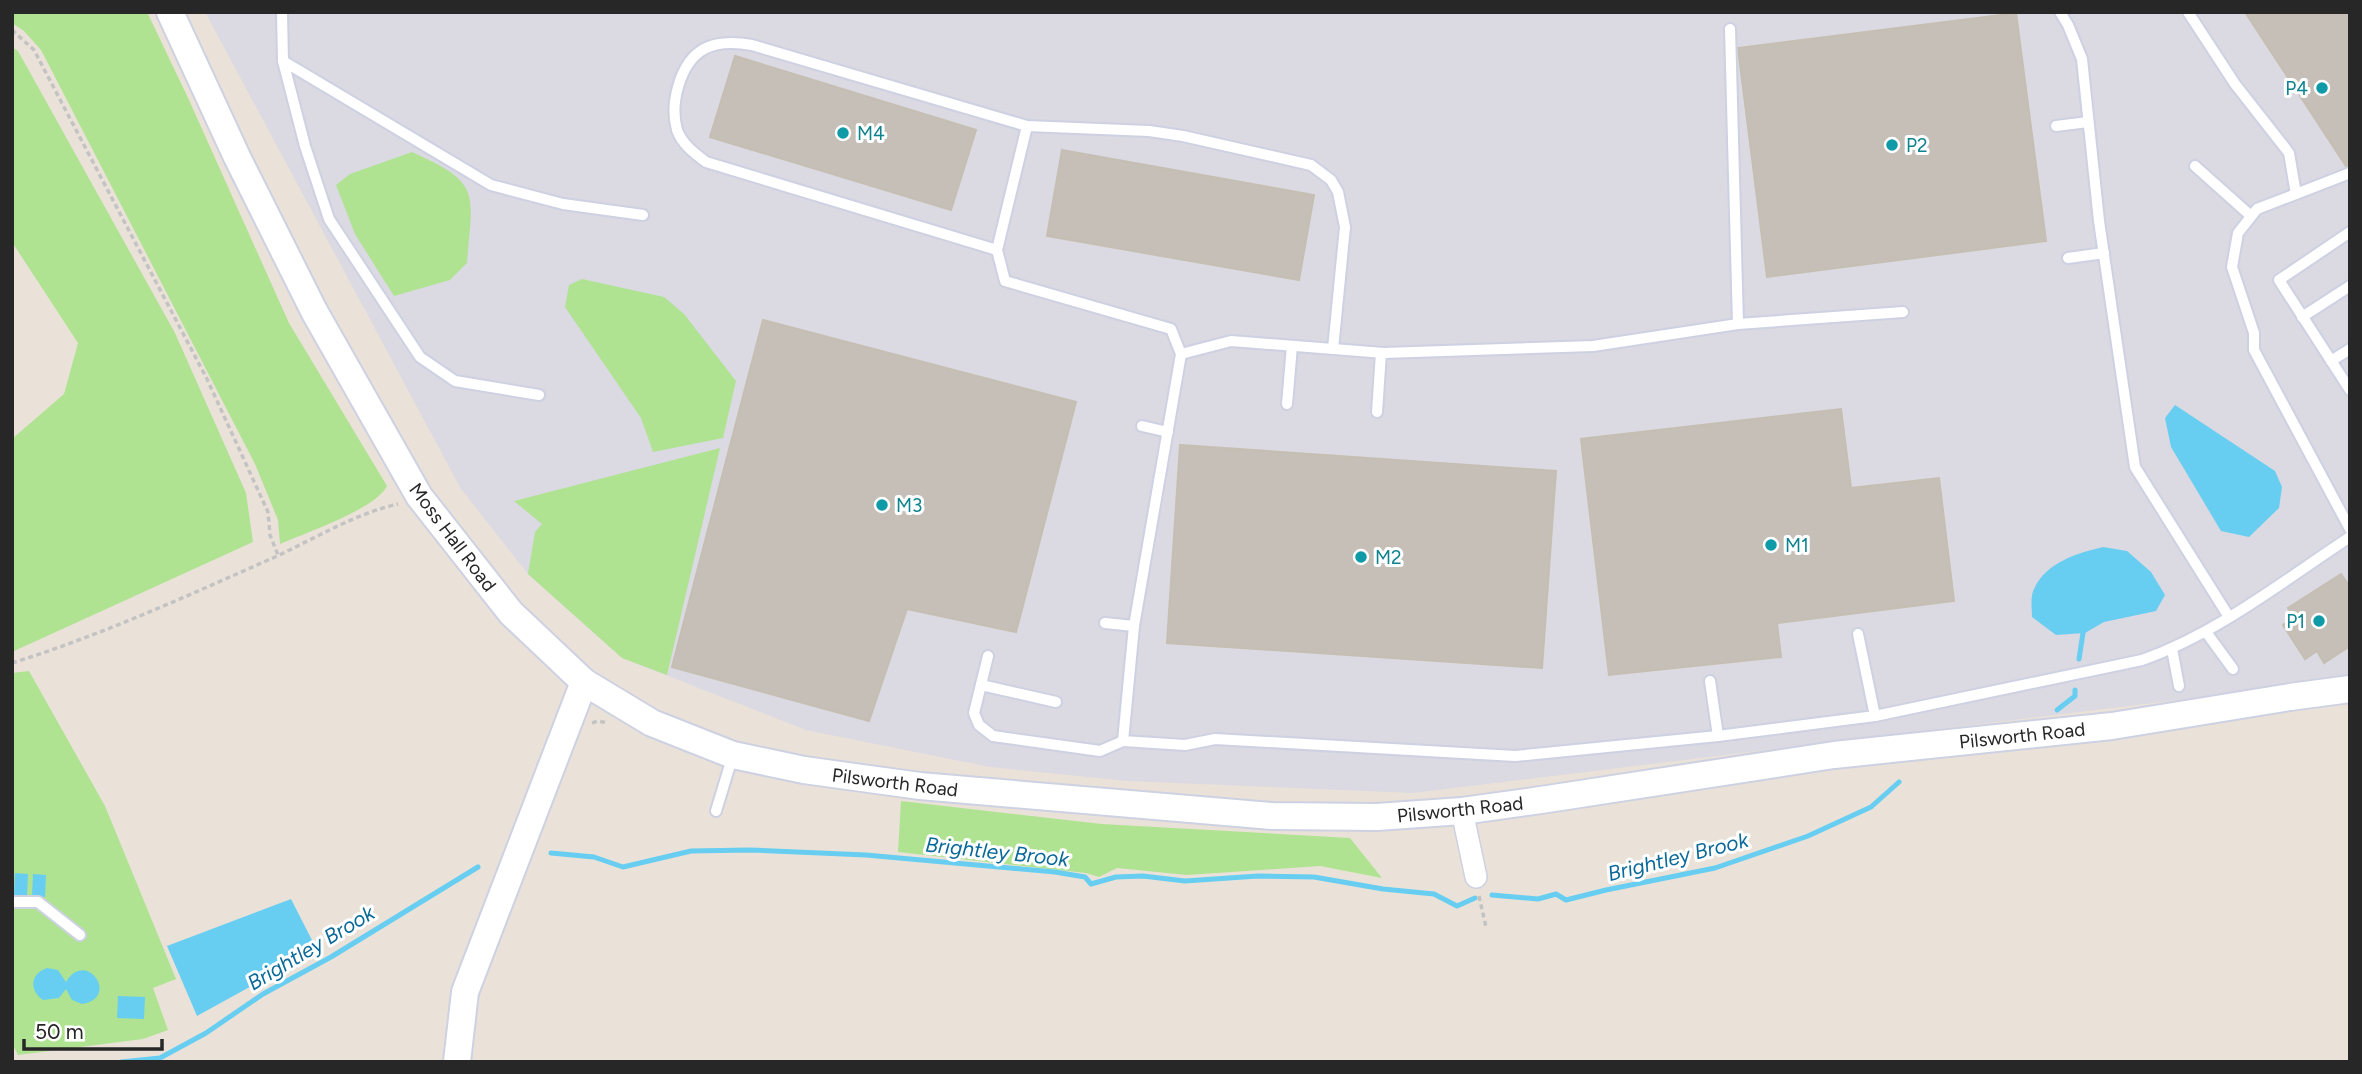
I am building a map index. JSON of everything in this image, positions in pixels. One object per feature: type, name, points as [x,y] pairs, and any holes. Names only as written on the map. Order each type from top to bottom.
[{"type":"street","name":"Moss Hall Road","points":[[170,12],[237,157],[308,298],[419,496],[511,613],[584,682]]},
{"type":"street","points":[[457,1062],[465,992],[584,682]]},
{"type":"street","name":"Pilsworth Road","points":[[584,682],[652,723],[733,755],[862,780],[1272,816],[1377,817],[1462,811],[1834,755],[2112,726],[2350,689]]},
{"type":"street","points":[[1462,811],[1475,877]]},
{"type":"lane","points":[[282,12],[283,61],[329,219],[420,356],[455,381],[539,396]]},
{"type":"lane","points":[[2060,12],[2082,59],[2104,253],[2135,467],[2229,617]]},
{"type":"lane","points":[[2188,12],[2235,84],[2289,153],[2296,194]]},
{"type":"lane","points":[[1730,29],[1738,324]]},
{"type":"lane","points":[[997,250],[706,162],[688,148],[678,132],[674,114],[675,96],[690,60],[700,50],[732,41],[781,52],[1027,126],[1149,131],[1311,165],[1321,170],[1338,192],[1345,227],[1333,349]]},
{"type":"lane","points":[[283,61],[491,185],[563,204],[643,215]]},
{"type":"lane","points":[[2056,126],[2088,122]]},
{"type":"lane","points":[[1027,126],[997,250],[1005,281],[1171,329],[1181,354],[1134,626],[1122,741]]},
{"type":"lane","points":[[2195,166],[2251,216]]},
{"type":"lane","points":[[2350,173],[2257,209],[2238,233],[2232,267],[2254,333],[2254,350],[2350,529]]},
{"type":"lane","points":[[2350,232],[2279,281],[2350,390]]},
{"type":"lane","points":[[2068,258],[2104,253]]},
{"type":"lane","points":[[2302,317],[2350,286]]},
{"type":"lane","points":[[1181,354],[1231,341],[1381,353],[1593,346],[1738,324],[1902,312]]},
{"type":"lane","points":[[1287,404],[1292,346]]},
{"type":"lane","points":[[2331,361],[2350,349]]},
{"type":"lane","points":[[1377,412],[1381,353]]},
{"type":"lane","points":[[1142,426],[1168,432]]},
{"type":"lane","points":[[988,656],[974,713],[979,725],[993,736],[1100,751],[1122,741],[1185,745],[1215,739],[1514,756],[1718,736],[1875,716],[2142,660],[2206,632],[2350,537]]},
{"type":"lane","points":[[1105,623],[1134,626]]},
{"type":"lane","points":[[2206,632],[2232,669]]},
{"type":"lane","points":[[1857,634],[1875,716]]},
{"type":"lane","points":[[2172,649],[2179,687]]},
{"type":"lane","points":[[1710,681],[1718,736]]},
{"type":"lane","points":[[981,685],[1056,702]]},
{"type":"lane","points":[[716,811],[733,755]]},
{"type":"lane","points":[[12,902],[37,902],[80,935]]},
{"type":"path","points":[[12,30],[34,50],[206,379],[268,512],[270,535],[278,555]]},
{"type":"path","points":[[12,663],[71,644],[278,555],[370,510],[406,502],[419,496]]},
{"type":"path","points":[[567,728],[582,733],[589,724],[598,721],[611,723]]},
{"type":"path","points":[[1475,877],[1486,927]]},
{"type":"shaded area","points":[[205,12],[2350,12],[2350,679],[1413,793],[1128,781],[990,767],[806,730],[622,658],[528,574],[461,489]]},
{"type":"green space","points":[[12,12],[147,12],[289,323],[387,486],[380,495],[339,520],[280,544],[278,520],[255,464],[41,50],[24,31],[12,23]]},
{"type":"green space","points":[[12,47],[18,51],[175,333],[246,493],[253,542],[12,652],[12,439],[64,394],[78,343],[12,242]]},
{"type":"green space","points":[[412,152],[451,173],[462,182],[468,193],[471,220],[467,263],[450,280],[394,296],[355,234],[336,185],[350,174]]},
{"type":"green space","points":[[582,279],[664,297],[684,314],[736,381],[723,438],[653,452],[641,418],[565,307],[569,285]]},
{"type":"green space","points":[[720,448],[667,675],[622,658],[528,574],[535,532],[542,524],[514,501]]},
{"type":"green space","points":[[29,671],[105,806],[176,979],[153,988],[168,1030],[143,1039],[18,1055],[12,1043],[12,673]]},
{"type":"green space","points":[[901,801],[1102,824],[1350,838],[1382,878],[1320,866],[1187,875],[1117,868],[1099,877],[1086,873],[898,852]]},
{"type":"water","points":[[2175,405],[2275,471],[2282,487],[2279,508],[2249,537],[2221,531],[2171,447],[2165,418]]},
{"type":"water","points":[[2103,547],[2127,551],[2151,572],[2165,595],[2156,611],[2104,622],[2085,633],[2056,635],[2032,617],[2034,589],[2046,572],[2055,565],[2073,556]]},
{"type":"water","points":[[15,873],[28,874],[27,896],[14,895]]},
{"type":"water","points":[[33,874],[46,875],[45,897],[32,896]]},
{"type":"water","points":[[291,899],[317,950],[197,1016],[167,946]]},
{"type":"water","points":[[47,968],[58,970],[66,982],[74,973],[82,970],[90,972],[99,985],[99,993],[93,1000],[82,1004],[72,1000],[66,989],[59,998],[43,1000],[35,992],[33,982],[37,974]]},
{"type":"water","points":[[118,996],[145,997],[144,1019],[117,1018]]},
{"type":"building","name":"P4","points":[[2245,12],[2350,12],[2350,165],[2346,166]]},
{"type":"building","name":"P2","points":[[2016,13],[2046,241],[1767,277],[1738,48]]},
{"type":"building","name":"M4","points":[[735,56],[976,130],[951,210],[710,137]]},
{"type":"building","points":[[1062,150],[1314,195],[1299,280],[1047,236]]},
{"type":"building","name":"M3","points":[[763,320],[1076,402],[1016,632],[907,609],[869,721],[672,667]]},
{"type":"building","name":"M1","points":[[1841,409],[1851,488],[1939,478],[1954,601],[1777,623],[1781,657],[1609,675],[1581,439]]},
{"type":"building","name":"M2","points":[[1180,445],[1556,471],[1542,668],[1167,643]]},
{"type":"building","name":"P1","points":[[2341,574],[2350,587],[2350,646],[2324,663],[2317,651],[2305,659],[2283,625],[2295,617],[2288,608]]},
{"type":"waterway","name":"Brightley Brook","points":[[2079,659],[2083,633]]},
{"type":"waterway","name":"Brightley Brook","points":[[2057,710],[2075,696],[2075,690]]},
{"type":"waterway","name":"Brightley Brook","points":[[1492,895],[1538,899],[1556,894],[1566,900],[1715,868],[1808,836],[1871,807],[1899,782]]},
{"type":"waterway","name":"Brightley Brook","points":[[551,853],[594,857],[623,867],[691,851],[750,850],[866,855],[1055,872],[1085,877],[1091,884],[1116,877],[1143,876],[1185,881],[1258,876],[1314,877],[1383,889],[1434,894],[1457,906],[1475,898]]},
{"type":"waterway","name":"Brightley Brook","points":[[121,1062],[160,1058],[206,1033],[263,994],[331,957],[478,867]]},
{"type":"place","name":"P4","points":[[2322,88]]},
{"type":"place","name":"M4","points":[[843,133]]},
{"type":"place","name":"P2","points":[[1892,145]]},
{"type":"place","name":"M3","points":[[882,505]]},
{"type":"place","name":"M1","points":[[1771,545]]},
{"type":"place","name":"M2","points":[[1361,557]]},
{"type":"place","name":"P1","points":[[2319,621]]}]
